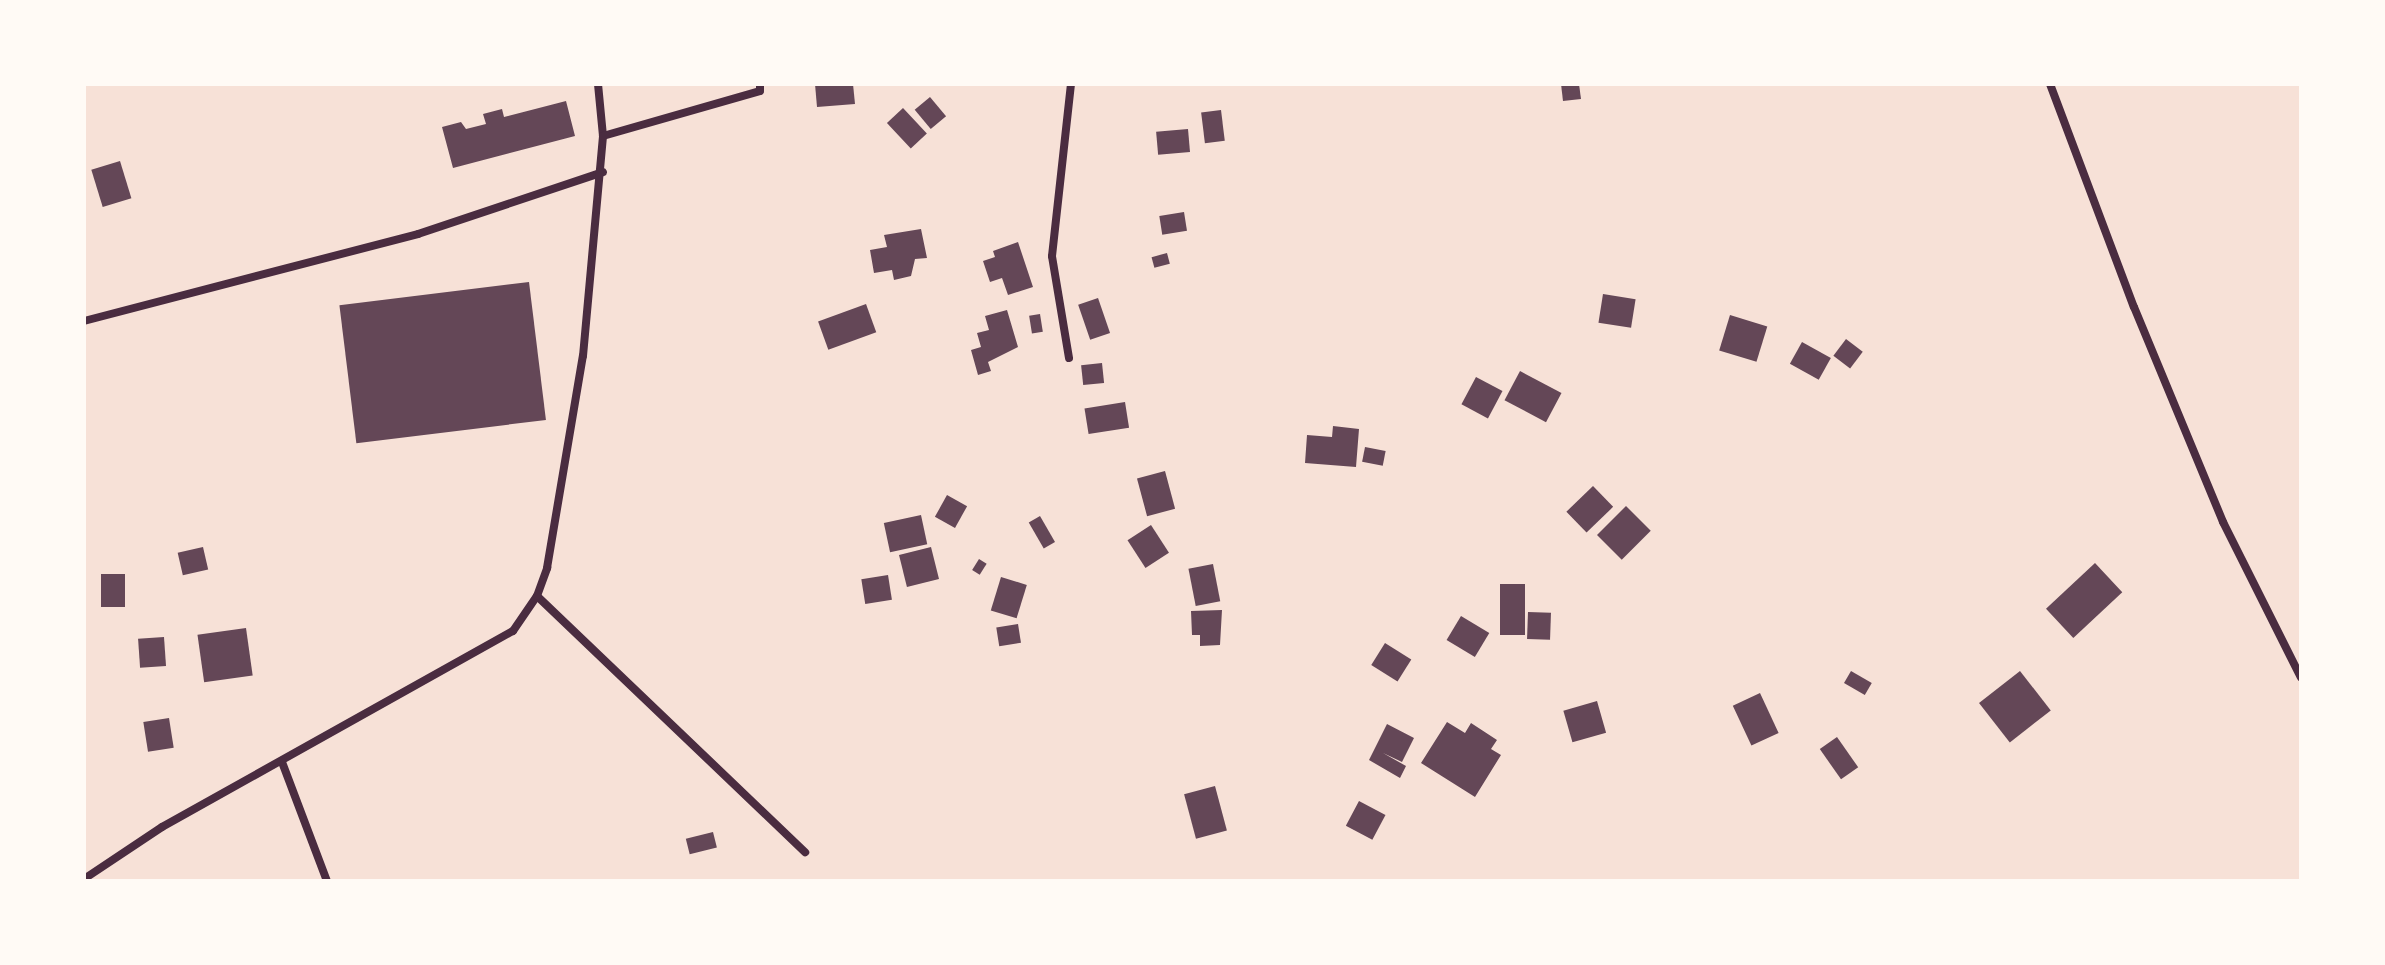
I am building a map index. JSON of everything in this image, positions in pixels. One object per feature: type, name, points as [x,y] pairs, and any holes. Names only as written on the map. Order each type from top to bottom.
[{"type":"street","points":[[84,879],[162,827],[502,641],[537,596],[547,568],[576,405],[603,172],[598,84]]},
{"type":"street","points":[[603,136],[760,91],[760,84]]},
{"type":"street","points":[[1069,358],[1052,256],[1071,84]]},
{"type":"street","points":[[2050,84],[2134,307],[2223,522],[2301,678]]},
{"type":"street","points":[[84,321],[418,234],[603,172]]},
{"type":"street","points":[[537,596],[805,852]]},
{"type":"street","points":[[282,762],[327,881]]},
{"type":"building","points":[[815,84],[853,84],[855,104],[817,107]]},
{"type":"building","points":[[1561,84],[1579,84],[1581,99],[1563,101]]},
{"type":"building","points":[[930,97],[946,116],[931,129],[915,110]]},
{"type":"building","points":[[566,101],[575,136],[453,168],[442,127],[461,122],[466,129],[486,124],[483,114],[502,109],[504,117]]},
{"type":"building","points":[[903,108],[927,134],[911,149],[887,123]]},
{"type":"building","points":[[1221,110],[1225,141],[1205,143],[1201,112]]},
{"type":"building","points":[[1188,129],[1190,152],[1158,155],[1156,132]]},
{"type":"building","points":[[120,161],[131,198],[103,207],[91,170]]},
{"type":"building","points":[[1184,212],[1187,231],[1162,235],[1159,216]]},
{"type":"building","points":[[921,229],[927,258],[915,259],[911,276],[894,280],[892,270],[874,273],[870,250],[887,247],[884,235]]},
{"type":"building","points":[[1018,242],[1033,287],[1008,295],[1002,278],[990,282],[983,261],[995,257],[993,251]]},
{"type":"building","points":[[1167,253],[1170,264],[1154,268],[1152,257]]},
{"type":"building","points":[[529,282],[546,420],[356,443],[339,305]]},
{"type":"building","points":[[1603,294],[1636,299],[1631,328],[1598,323]]},
{"type":"building","points":[[1098,298],[1110,333],[1090,340],[1078,305]]},
{"type":"building","points":[[866,304],[876,332],[828,350],[818,321]]},
{"type":"building","points":[[1007,310],[1018,347],[988,362],[991,371],[978,375],[971,350],[981,347],[977,333],[989,330],[985,316]]},
{"type":"building","points":[[1040,314],[1043,332],[1032,333],[1029,316]]},
{"type":"building","points":[[1730,315],[1767,326],[1756,362],[1719,350]]},
{"type":"building","points":[[1846,339],[1863,352],[1850,368],[1833,356]]},
{"type":"building","points":[[1802,342],[1831,358],[1819,380],[1790,364]]},
{"type":"building","points":[[1102,363],[1104,383],[1083,385],[1081,365]]},
{"type":"building","points":[[1520,371],[1561,393],[1546,422],[1505,400]]},
{"type":"building","points":[[1476,377],[1502,391],[1488,418],[1461,404]]},
{"type":"building","points":[[1125,402],[1129,428],[1089,434],[1085,408]]},
{"type":"building","points":[[1333,426],[1359,429],[1356,467],[1305,463],[1307,435],[1332,437]]},
{"type":"building","points":[[1365,447],[1386,451],[1383,466],[1362,462]]},
{"type":"building","points":[[1165,471],[1175,509],[1147,516],[1137,479]]},
{"type":"building","points":[[1593,486],[1613,507],[1587,533],[1566,512]]},
{"type":"building","points":[[947,495],[967,506],[955,528],[935,517]]},
{"type":"building","points":[[1626,506],[1651,531],[1622,560],[1597,535]]},
{"type":"building","points":[[921,515],[927,544],[890,552],[884,523]]},
{"type":"building","points":[[1040,516],[1055,542],[1044,548],[1029,522]]},
{"type":"building","points":[[1151,525],[1169,553],[1145,568],[1128,540]]},
{"type":"building","points":[[203,547],[208,569],[183,575],[178,553]]},
{"type":"building","points":[[931,547],[939,579],[907,587],[899,555]]},
{"type":"building","points":[[979,559],[987,564],[980,575],[972,570]]},
{"type":"building","points":[[2095,563],[2122,592],[2073,638],[2046,609]]},
{"type":"building","points":[[1213,564],[1220,601],[1196,606],[1188,569]]},
{"type":"building","points":[[101,574],[125,574],[125,607],[101,607]]},
{"type":"building","points":[[888,575],[892,600],[865,604],[861,579]]},
{"type":"building","points":[[1001,577],[1027,585],[1017,618],[991,610]]},
{"type":"building","points":[[1500,584],[1525,584],[1525,635],[1500,635]]},
{"type":"building","points":[[1222,610],[1220,645],[1200,646],[1200,635],[1192,635],[1191,611]]},
{"type":"building","points":[[1528,612],[1551,613],[1550,640],[1527,639]]},
{"type":"building","points":[[1461,616],[1489,633],[1475,657],[1447,640]]},
{"type":"building","points":[[1018,624],[1021,643],[999,646],[996,627]]},
{"type":"building","points":[[246,628],[253,676],[204,682],[197,635]]},
{"type":"building","points":[[164,637],[166,666],[140,668],[138,639]]},
{"type":"building","points":[[1385,643],[1411,659],[1398,681],[1371,665]]},
{"type":"building","points":[[1851,671],[1872,683],[1865,695],[1844,683]]},
{"type":"building","points":[[2020,671],[2051,710],[2010,742],[1979,703]]},
{"type":"building","points":[[1760,693],[1779,733],[1751,746],[1733,706]]},
{"type":"building","points":[[1597,701],[1606,733],[1572,742],[1563,711]]},
{"type":"building","points":[[169,718],[174,748],[148,752],[143,722]]},
{"type":"building","points":[[1447,722],[1465,733],[1471,723],[1497,740],[1491,749],[1501,755],[1475,797],[1421,763]]},
{"type":"building","points":[[1387,724],[1414,738],[1402,762],[1383,753],[1406,766],[1400,778],[1369,760]]},
{"type":"building","points":[[1837,737],[1858,767],[1841,779],[1820,749]]},
{"type":"building","points":[[1215,786],[1227,830],[1196,839],[1184,794]]},
{"type":"building","points":[[1359,801],[1385,815],[1372,840],[1346,826]]},
{"type":"building","points":[[713,832],[717,848],[690,854],[686,839]]}]
